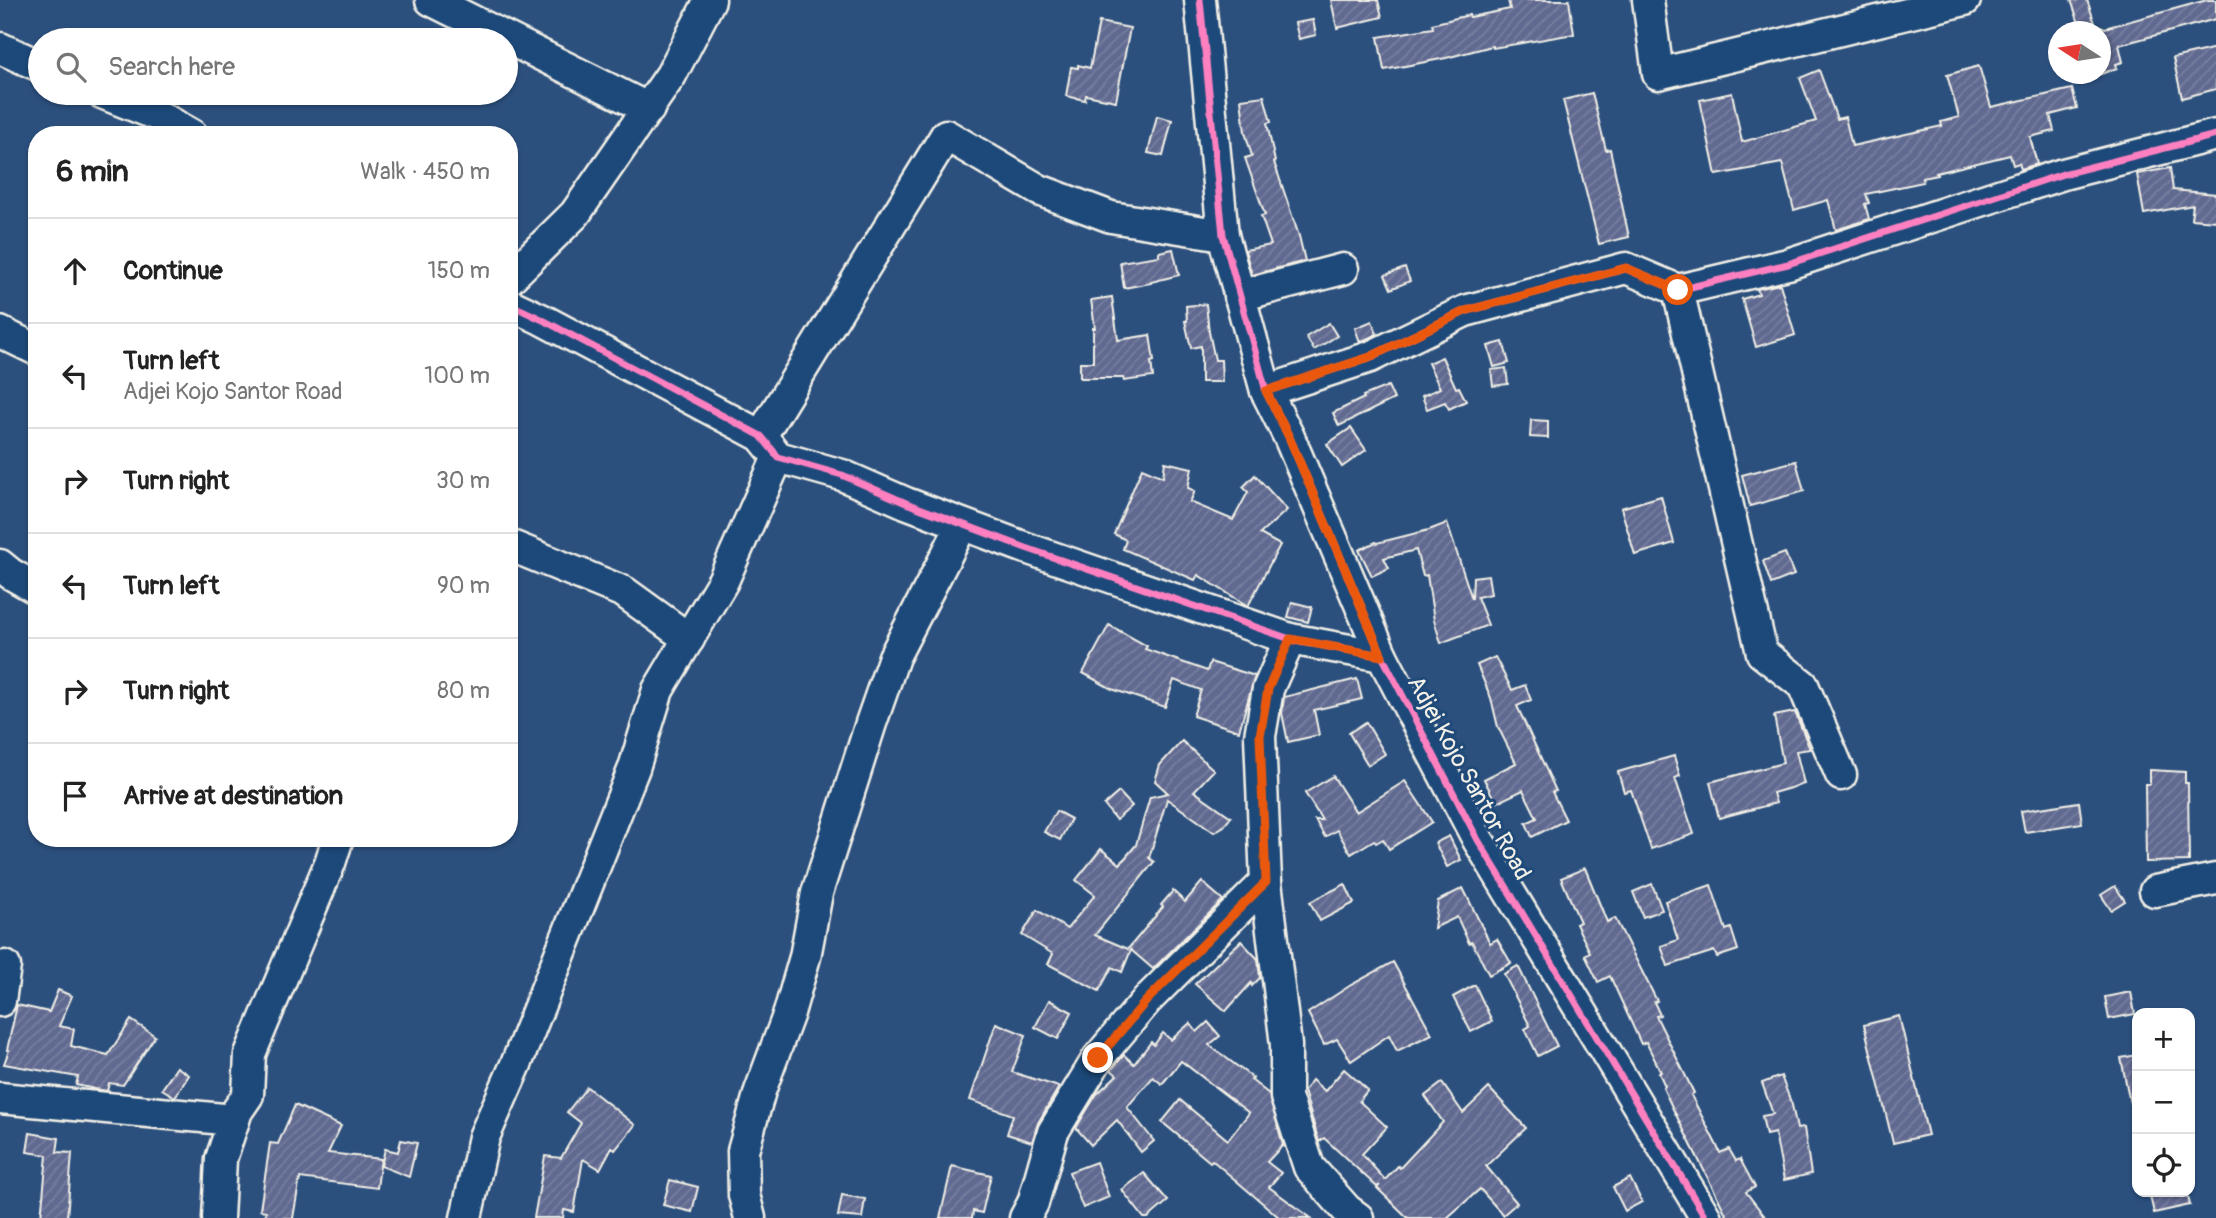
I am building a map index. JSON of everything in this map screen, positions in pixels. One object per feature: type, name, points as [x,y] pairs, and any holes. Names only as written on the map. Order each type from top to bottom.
[{"type":"street","points":[[431,0],[487,28]]},
{"type":"street","points":[[518,270],[575,214],[671,75],[709,0]]},
{"type":"street","name":"Adjei Kojo Santor Road","points":[[1200,0],[1223,235],[1266,391],[1289,437],[1382,656],[1478,840],[1706,1218]]},
{"type":"street","points":[[1648,0],[1658,74],[1965,0]]},
{"type":"street","points":[[518,44],[649,109]]},
{"type":"street","points":[[0,48],[28,61]]},
{"type":"street","points":[[131,105],[175,126]]},
{"type":"street","points":[[466,1218],[484,1137],[517,1062],[629,781],[658,690],[723,581],[769,447],[946,135],[1039,190],[1111,217],[1223,235]]},
{"type":"street","points":[[1266,391],[1370,357],[1465,311],[1626,268],[1678,290],[1788,264],[2063,174],[2216,135]]},
{"type":"street","points":[[1239,296],[1343,269]]},
{"type":"street","points":[[1678,290],[1762,653],[1803,685],[1841,775]]},
{"type":"street","points":[[518,308],[541,318],[769,447],[962,525],[1290,639],[1382,656]]},
{"type":"street","points":[[0,331],[28,345]]},
{"type":"street","points":[[750,1218],[744,1195],[743,1151],[760,1091],[789,1013],[805,957],[817,893],[894,657],[962,525]]},
{"type":"street","points":[[518,549],[625,592],[689,639]]},
{"type":"street","points":[[0,565],[28,584]]},
{"type":"street","points":[[1290,639],[1268,689],[1260,736],[1266,882],[1286,1045],[1286,1097],[1309,1167],[1347,1210],[1358,1218]]},
{"type":"street","points":[[218,1218],[221,1159],[237,1111],[248,1095],[250,1054],[335,847]]},
{"type":"street","points":[[2155,891],[2216,880]]},
{"type":"street","points":[[1025,1218],[1033,1203],[1053,1132],[1098,1058],[1147,1000],[1266,882]]},
{"type":"street","points":[[0,1001],[5,966]]},
{"type":"street","points":[[0,1098],[234,1121]]},
{"type":"building","points":[[1331,0],[1378,0],[1382,17],[1337,28]]},
{"type":"building","points":[[1508,0],[1569,0],[1574,34],[1493,48],[1492,46],[1384,70],[1378,37],[1433,28],[1432,24],[1469,15],[1470,17],[1510,9]]},
{"type":"building","points":[[2071,0],[2087,0],[2094,21],[2078,21]]},
{"type":"building","points":[[2207,0],[2216,0],[2216,19],[2119,45],[2123,62],[2116,64],[2117,68],[2111,70],[2111,26]]},
{"type":"building","points":[[1313,20],[1316,35],[1299,39],[1295,23]]},
{"type":"building","points":[[1099,22],[1130,28],[1116,101],[1086,95],[1085,100],[1066,96],[1071,67],[1078,68],[1078,65],[1090,68]]},
{"type":"building","points":[[2216,48],[2216,89],[2182,98],[2173,58]]},
{"type":"building","points":[[1979,66],[1991,107],[2072,89],[2077,108],[2050,115],[2054,131],[2030,137],[2037,164],[2021,169],[2019,163],[2013,165],[2010,155],[1936,173],[1937,175],[1922,178],[1923,182],[1866,194],[1869,203],[1865,204],[1869,219],[1836,230],[1828,200],[1794,210],[1782,163],[1716,175],[1700,100],[1732,93],[1742,142],[1816,121],[1800,78],[1819,70],[1837,119],[1845,117],[1852,146],[1942,126],[1941,122],[1959,117],[1947,75]]},
{"type":"building","points":[[1592,93],[1606,150],[1610,149],[1629,237],[1599,244],[1563,100]]},
{"type":"building","points":[[1264,96],[1271,122],[1267,123],[1274,162],[1305,261],[1252,275],[1245,250],[1271,245],[1261,216],[1265,215],[1245,158],[1252,156],[1245,132],[1241,99]]},
{"type":"building","points":[[1157,116],[1172,120],[1163,156],[1148,153]]},
{"type":"building","points":[[2170,168],[2173,190],[2216,194],[2216,221],[2191,219],[2193,205],[2144,214],[2137,174]]},
{"type":"building","points":[[1173,249],[1179,275],[1124,288],[1120,262],[1159,256],[1159,252]]},
{"type":"building","points":[[1405,268],[1410,281],[1391,289],[1385,275]]},
{"type":"building","points":[[1780,284],[1795,335],[1756,347],[1742,299],[1759,294],[1757,289]]},
{"type":"building","points":[[1112,297],[1118,340],[1150,335],[1154,361],[1151,362],[1153,377],[1124,381],[1123,378],[1080,378],[1080,362],[1093,362],[1095,328],[1091,300]]},
{"type":"building","points":[[1206,304],[1215,360],[1221,360],[1222,382],[1201,382],[1201,346],[1191,348],[1185,321],[1186,306]]},
{"type":"building","points":[[1372,321],[1377,334],[1360,342],[1355,328]]},
{"type":"building","points":[[1329,323],[1337,336],[1314,350],[1306,337]]},
{"type":"building","points":[[1503,342],[1509,363],[1494,367],[1488,346]]},
{"type":"building","points":[[1442,357],[1456,388],[1459,387],[1466,401],[1449,409],[1445,402],[1427,409],[1422,396],[1440,388],[1428,363]]},
{"type":"building","points":[[1506,368],[1508,384],[1493,386],[1491,370]]},
{"type":"building","points":[[1388,386],[1394,399],[1339,426],[1333,413]]},
{"type":"building","points":[[1531,420],[1548,421],[1548,438],[1530,437]]},
{"type":"building","points":[[1351,428],[1366,450],[1342,467],[1327,444]]},
{"type":"building","points":[[1796,461],[1804,491],[1750,506],[1742,475]]},
{"type":"building","points":[[1165,462],[1192,468],[1188,488],[1195,491],[1190,502],[1233,520],[1248,492],[1243,487],[1255,475],[1287,510],[1260,534],[1280,545],[1248,606],[1198,575],[1195,580],[1123,549],[1126,540],[1114,534],[1142,468],[1163,477]]},
{"type":"building","points":[[1661,496],[1674,543],[1635,555],[1621,508]]},
{"type":"building","points":[[1447,523],[1472,599],[1473,577],[1488,575],[1491,594],[1477,597],[1488,625],[1441,643],[1434,620],[1427,575],[1423,576],[1416,550],[1384,558],[1389,568],[1372,576],[1359,550],[1376,542],[1429,530]]},
{"type":"building","points":[[1785,553],[1794,575],[1771,584],[1763,561]]},
{"type":"building","points":[[1292,602],[1312,607],[1308,622],[1288,617]]},
{"type":"building","points":[[1109,625],[1147,646],[1145,649],[1207,671],[1210,662],[1255,676],[1239,731],[1193,716],[1201,690],[1174,680],[1165,707],[1112,689],[1083,673]]},
{"type":"building","points":[[1495,657],[1512,690],[1525,685],[1531,700],[1517,706],[1556,791],[1552,792],[1566,820],[1532,837],[1526,823],[1537,818],[1523,790],[1496,803],[1484,779],[1516,763],[1498,727],[1491,698],[1477,665]]},
{"type":"building","points":[[1357,679],[1362,699],[1314,710],[1319,735],[1288,742],[1282,713],[1284,697]]},
{"type":"building","points":[[1795,712],[1810,749],[1796,751],[1804,784],[1773,793],[1776,803],[1719,818],[1710,782],[1783,763],[1774,716]]},
{"type":"building","points":[[1366,722],[1385,754],[1368,765],[1349,733]]},
{"type":"building","points":[[1182,741],[1214,770],[1194,791],[1231,817],[1224,826],[1214,832],[1167,799],[1149,858],[1154,862],[1095,935],[1128,949],[1173,891],[1185,902],[1202,882],[1223,900],[1153,969],[1131,950],[1122,972],[1112,967],[1099,991],[1048,964],[1053,954],[1022,935],[1037,910],[1067,929],[1095,895],[1076,880],[1101,849],[1120,864],[1136,845],[1150,797],[1168,793],[1155,781],[1160,765]]},
{"type":"building","points":[[1674,756],[1680,776],[1675,778],[1694,834],[1651,849],[1631,790],[1624,792],[1618,772]]},
{"type":"building","points":[[2150,770],[2185,772],[2185,783],[2188,783],[2189,861],[2146,862],[2145,784],[2150,784]]},
{"type":"building","points":[[1333,776],[1356,812],[1405,781],[1432,822],[1389,849],[1383,839],[1376,843],[1374,840],[1351,854],[1337,830],[1325,837],[1315,820],[1322,820],[1305,793]]},
{"type":"building","points":[[1119,792],[1132,806],[1116,820],[1104,805]]},
{"type":"building","points":[[2079,802],[2082,823],[2025,832],[2021,811]]},
{"type":"building","points":[[1056,811],[1071,819],[1060,840],[1044,832]]},
{"type":"building","points":[[1449,836],[1461,860],[1447,867],[1435,843]]},
{"type":"building","points":[[1585,868],[1607,922],[1615,918],[1657,1001],[1654,1002],[1660,1015],[1656,1016],[1720,1153],[1729,1149],[1736,1161],[1740,1159],[1755,1187],[1746,1192],[1766,1218],[1728,1218],[1663,1088],[1665,1086],[1659,1073],[1661,1072],[1646,1042],[1641,1044],[1610,976],[1598,982],[1585,955],[1590,952],[1576,924],[1580,922],[1561,878]]},
{"type":"building","points":[[1345,884],[1354,903],[1320,921],[1310,902]]},
{"type":"building","points":[[1652,884],[1662,910],[1643,917],[1633,892]]},
{"type":"building","points":[[1711,885],[1726,930],[1731,928],[1738,950],[1717,957],[1714,951],[1668,966],[1661,946],[1678,940],[1665,901]]},
{"type":"building","points":[[2115,886],[2125,901],[2111,910],[2101,895]]},
{"type":"building","points":[[1463,888],[1490,943],[1497,939],[1511,963],[1489,975],[1457,917],[1434,928],[1438,901]]},
{"type":"building","points":[[1241,941],[1258,959],[1260,978],[1252,986],[1251,983],[1226,1011],[1195,984]]},
{"type":"building","points":[[1393,962],[1432,1034],[1397,1051],[1389,1035],[1351,1061],[1337,1039],[1324,1045],[1308,1013]]},
{"type":"building","points":[[1518,966],[1557,1046],[1538,1056],[1525,1029],[1530,1026],[1504,974]]},
{"type":"building","points":[[1475,985],[1492,1021],[1471,1032],[1453,997]]},
{"type":"building","points":[[58,990],[72,996],[59,1026],[74,1029],[71,1046],[108,1055],[131,1020],[155,1036],[123,1085],[109,1083],[107,1091],[95,1089],[76,1085],[78,1077],[4,1064],[17,1005],[49,1012]]},
{"type":"building","points":[[2131,992],[2134,1008],[2132,1015],[2109,1019],[2105,997]]},
{"type":"building","points":[[1049,1000],[1072,1012],[1058,1039],[1035,1027]]},
{"type":"building","points":[[1899,1016],[1928,1135],[1893,1143],[1864,1025]]},
{"type":"building","points":[[1208,1022],[1220,1036],[1209,1045],[1253,1078],[1251,1080],[1269,1094],[1283,1145],[1267,1162],[1281,1173],[1269,1187],[1311,1218],[1280,1218],[1162,1122],[1180,1100],[1228,1140],[1249,1113],[1181,1061],[1162,1084],[1153,1077],[1127,1107],[1154,1141],[1141,1152],[1117,1120],[1091,1145],[1076,1128],[1096,1095],[1117,1075],[1111,1070],[1124,1055],[1134,1064],[1151,1042],[1154,1045],[1163,1033],[1171,1040],[1190,1023],[1197,1032]]},
{"type":"building","points":[[996,1023],[1026,1035],[1012,1072],[1059,1087],[1038,1123],[1032,1142],[1007,1134],[1013,1115],[970,1100]]},
{"type":"building","points":[[2132,1056],[2132,1103],[2130,1103],[2121,1058]]},
{"type":"building","points":[[177,1067],[189,1075],[175,1097],[162,1089]]},
{"type":"building","points":[[1344,1069],[1368,1090],[1359,1101],[1387,1127],[1362,1154],[1385,1180],[1398,1166],[1400,1168],[1443,1122],[1425,1096],[1442,1083],[1463,1113],[1489,1088],[1526,1128],[1486,1166],[1517,1203],[1503,1215],[1480,1189],[1447,1218],[1408,1218],[1377,1188],[1380,1185],[1377,1187],[1324,1138],[1319,1142],[1304,1091],[1312,1080],[1325,1091]]},
{"type":"building","points":[[1781,1076],[1792,1105],[1797,1129],[1804,1128],[1811,1174],[1784,1180],[1775,1133],[1766,1135],[1762,1116],[1773,1114],[1762,1083]]},
{"type":"building","points":[[587,1087],[635,1125],[615,1150],[612,1147],[600,1169],[583,1159],[574,1212],[564,1210],[563,1218],[534,1218],[545,1156],[561,1158],[581,1123],[567,1112]]},
{"type":"building","points":[[295,1105],[341,1126],[328,1153],[381,1159],[377,1188],[300,1178],[293,1218],[265,1218],[266,1211],[260,1210],[270,1143],[278,1144]]},
{"type":"building","points":[[30,1133],[59,1138],[57,1152],[72,1153],[67,1218],[41,1218],[47,1155],[27,1152]]},
{"type":"building","points":[[401,1140],[417,1143],[409,1177],[381,1166],[385,1149],[398,1152]]},
{"type":"building","points":[[1096,1162],[1109,1197],[1083,1208],[1069,1172]]},
{"type":"building","points":[[952,1166],[991,1175],[982,1213],[973,1211],[972,1218],[940,1218]]},
{"type":"building","points":[[1144,1173],[1168,1201],[1148,1218],[1144,1218],[1122,1190]]},
{"type":"building","points":[[1630,1178],[1642,1202],[1625,1211],[1613,1187]]},
{"type":"building","points":[[670,1180],[698,1187],[692,1212],[663,1205]]},
{"type":"building","points":[[842,1195],[865,1199],[862,1218],[838,1216]]},
{"type":"building","points":[[2150,1197],[2188,1197],[2190,1205],[2154,1213]]},
{"type":"cycle path","points":[[1200,0],[1223,235],[1266,391],[1289,437],[1382,656],[1478,840],[1706,1218]]},
{"type":"cycle path","points":[[1266,391],[1370,357],[1465,311],[1626,268],[1678,290],[1788,264],[2063,174],[2216,135]]},
{"type":"cycle path","points":[[518,308],[761,436],[778,457],[842,475],[906,503],[1026,548],[1290,639],[1382,656]]},
{"type":"route","points":[[1098,1058],[1147,1000],[1266,882],[1260,736],[1268,689],[1290,639],[1382,656],[1289,437],[1266,391],[1370,357],[1465,311],[1626,268],[1678,290]]}]
